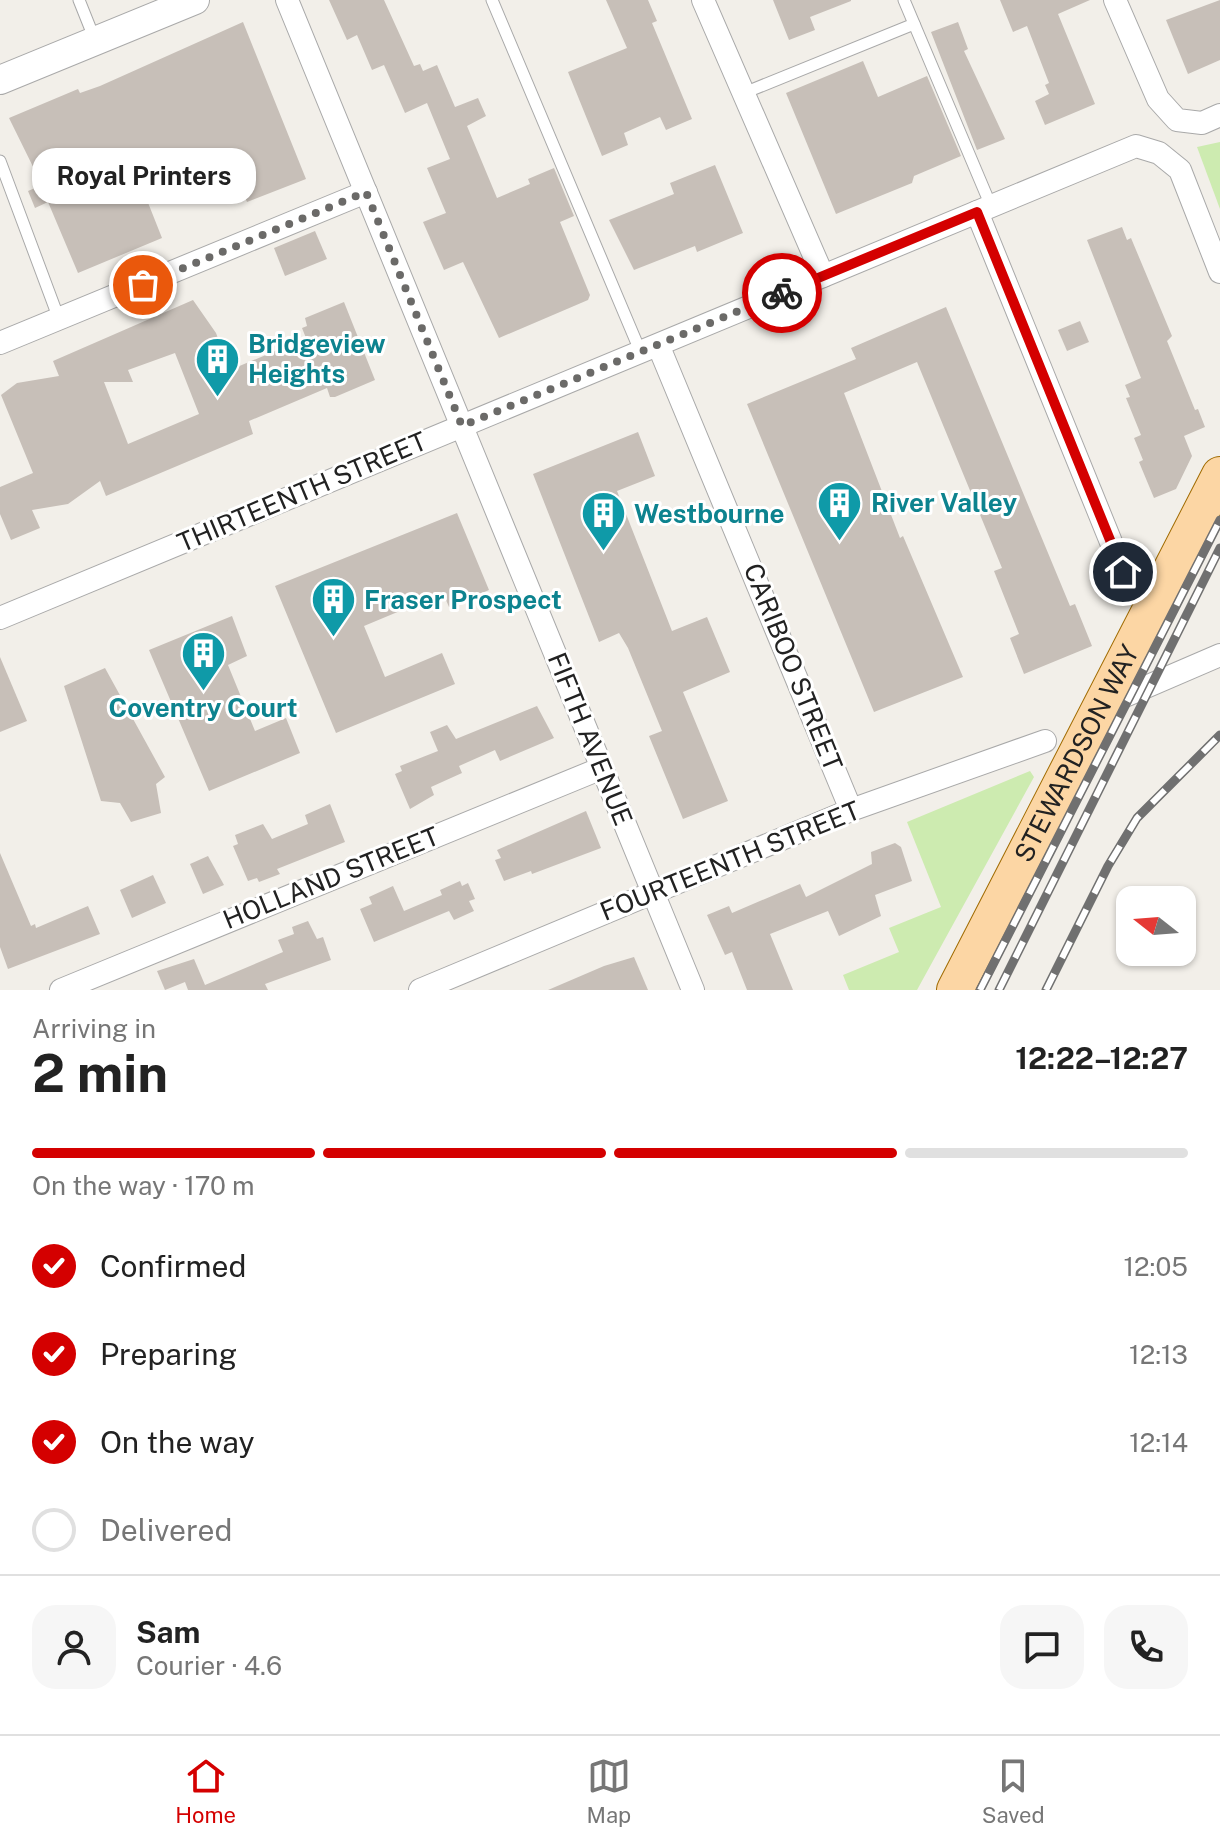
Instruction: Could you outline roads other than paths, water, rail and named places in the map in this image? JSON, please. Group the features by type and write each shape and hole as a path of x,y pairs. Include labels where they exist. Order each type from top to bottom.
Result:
{"main road":[{"name":"STEWARDSON WAY","path":"955,990 1220,475"}],"street":[{"path":"0,80 195,0"},
{"name":"FIFTH AVENUE","path":"287,0 693,990"},
{"path":"703,0 823,276"},
{"path":"1115,0 1158,99 1177,120 1202,123 1220,115"},
{"name":"THIRTEENTH STREET","path":"0,618 1136,146 1159,153 1180,170 1220,272"},
{"path":"0,343 366,192"},
{"path":"984,209 1126,579"},
{"name":"CARIBOO STREET","path":"650,350 851,810"},
{"path":"1104,705 1220,655"},
{"name":"FOURTEENTH STREET","path":"420,990 851,810 1045,741"},
{"name":"HOLLAND STREET","path":"61,990 602,768"}],"lane":[{"path":"79,0 95,41"},
{"path":"492,0 650,350"},
{"path":"904,0 984,209"},
{"path":"744,93 914,24"},
{"path":"0,161 60,320"}],"railway":[{"path":"980,990 1220,520"},
{"path":"999,990 1220,548"},
{"path":"1046,990 1108,866 1137,818 1220,735"}],"place":[{"name":"Royal Printers","path":"143,285"},
{"name":"Bridgeview Heights","path":"217,398"},
{"name":"River Valley","path":"840,542"},
{"name":"Westbourne","path":"603,553"},
{"name":"Fraser Prospect","path":"333,639"},
{"name":"Coventry Court","path":"203,692"}]}
